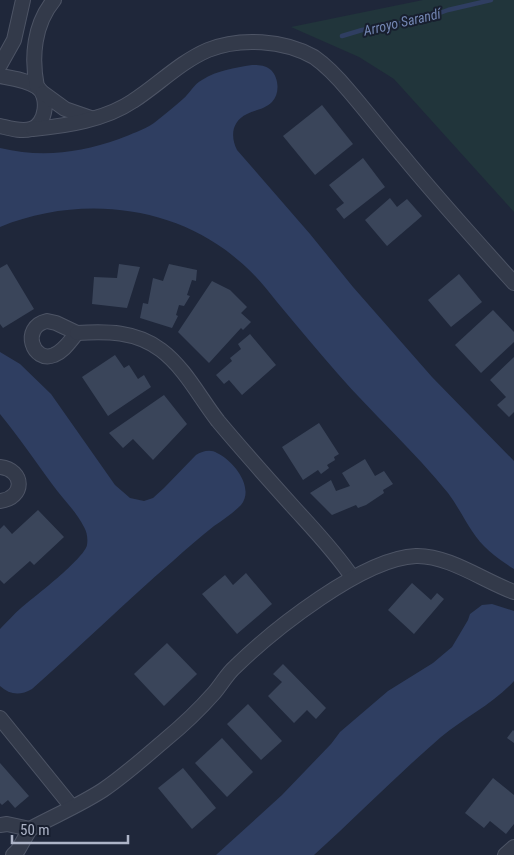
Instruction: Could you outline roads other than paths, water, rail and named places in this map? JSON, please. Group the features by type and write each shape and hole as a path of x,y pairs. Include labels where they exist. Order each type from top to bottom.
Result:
{"street":[{"path":"0,65 14,40 22,0"},
{"path":"32,129 39,123 44,113 45,103 33,64 36,41 44,14 54,0"},
{"path":"0,126 25,130 72,124 107,114 132,102 184,64 207,51 221,46 265,43 281,45 314,58 338,78 445,207 514,283"},
{"path":"0,76 16,79 40,90 65,109 91,118"},
{"path":"77,333 113,332 140,339 161,349 181,370 224,428 337,554 352,577"},
{"path":"0,467 12,471 17,476 18,490 14,497 0,501"},
{"path":"13,855 30,829 72,807 119,778 199,709 233,668 254,649 352,577 385,563 417,556 436,558 514,592"},
{"path":"0,718 72,807"},
{"path":"0,825 7,824 30,829"},
{"path":"505,855 514,847"}],"water":[{"path":"252,65 264,66 274,73 277,90 275,99 272,102 242,117 235,125 233,134 237,150 432,377 514,461 514,569 485,547 435,477 338,374 259,280 238,260 212,241 184,227 155,217 124,210 92,209 61,211 30,217 0,227 0,148 31,153 60,153 104,144 142,130 154,123 183,99 199,82 208,77 226,70"},
{"path":"0,352 20,364 51,394 115,485 130,498 144,501 153,498 196,455 209,451 223,457 236,468 246,491 245,498 238,508 214,526 137,592 32,689 19,694 11,693 0,686 0,629 18,610 58,578 77,559 87,545 87,533 77,516 0,414"},
{"path":"492,604 514,611 514,681 506,689 441,737 314,855 216,855 282,795 331,744 340,732 388,691 433,663 452,647 470,614 482,605"}],"waterway":[{"name":"Arroyo Sarandí","path":"342,36 362,30 423,19 448,10 491,0"}]}
